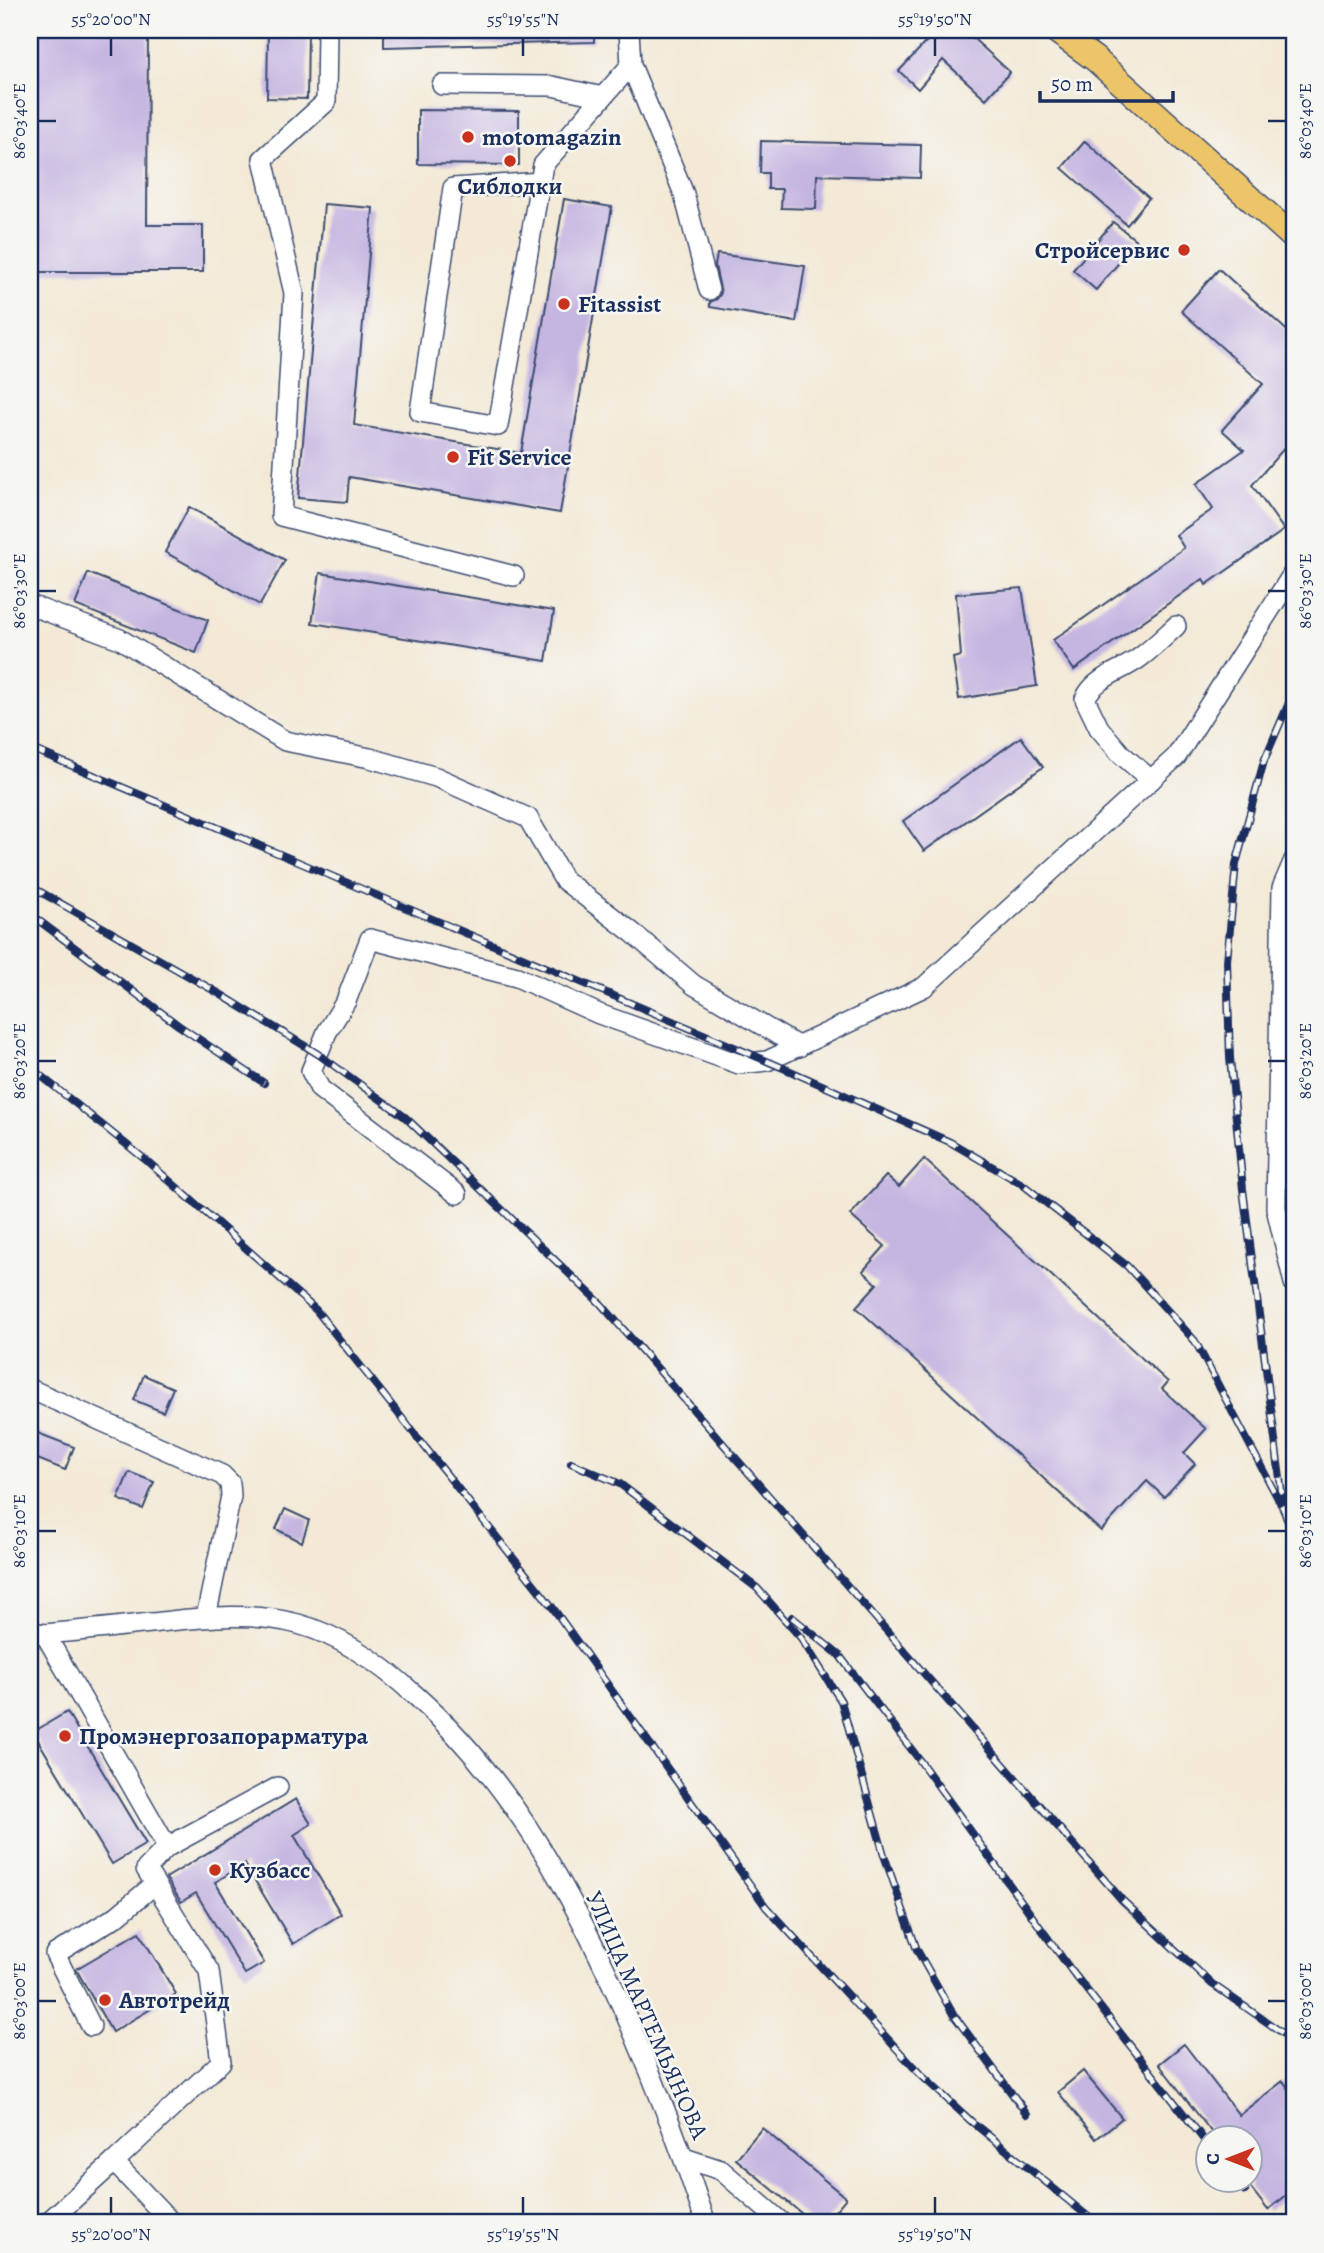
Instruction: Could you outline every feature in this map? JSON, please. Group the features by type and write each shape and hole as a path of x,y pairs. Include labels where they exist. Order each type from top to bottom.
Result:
{"main road":[{"path":"1061,31 1294,238"}],"street":[{"path":"327,30 326,102 263,159 294,293 281,516 514,576"},
{"path":"629,30 631,65 684,194 709,290"},
{"path":"541,182 453,188 420,412 498,426 544,165 631,65"},
{"path":"442,85 552,86 603,97"},
{"path":"457,1194 320,1089 311,1071 327,1032 346,1001 370,939 517,977 599,1014 739,1064 767,1061 924,987 1176,757 1294,572"},
{"path":"30,605 120,639 285,741 370,758 436,777 528,818 564,880 633,933 694,985 799,1047"},
{"path":"1151,780 1122,754 1099,728 1085,699 1088,691 1097,683 1140,658 1176,626"},
{"path":"1294,863 1282,888 1276,1208 1294,1283"},
{"path":"30,1389 222,1475 230,1483 232,1496 206,1617"},
{"name":"УЛИЦА МАРТЕМЬЯНОВА","path":"38,1633 206,1617 284,1621 323,1633 392,1675 464,1743 493,1778 524,1821 556,1874 602,1961 684,2158 706,2223"},
{"path":"38,1633 167,1847"},
{"path":"47,2223 220,2062 209,1971 146,1869 167,1847 278,1787"},
{"path":"91,2026 55,1954 117,1916 155,1884"},
{"path":"684,2158 721,2170 782,2223"},
{"path":"114,2162 172,2223"}],"building":[{"path":"30,30 148,30 147,225 203,225 203,272 30,272"},
{"path":"268,30 308,30 307,99 267,98"},
{"path":"384,30 594,30 594,42 384,47"},
{"path":"937,30 964,30 1010,72 986,99 943,60 918,89 899,71"},
{"name":"motomagazin","path":"418,110 519,111 519,165 418,164"},
{"path":"761,141 921,145 920,178 817,175 816,209 781,208 782,189 768,189 768,173 760,173"},
{"path":"1085,141 1149,198 1127,225 1062,168"},
{"path":"564,199 612,207 560,513 349,477 347,502 298,498 324,204 373,208 354,425 521,453"},
{"path":"1113,222 1137,241 1096,290 1073,270"},
{"path":"717,254 805,266 796,322 710,307 710,302 717,299 721,293 715,266"},
{"path":"1219,269 1294,337 1294,437 1252,485 1284,530 1206,585 1203,579 1074,670 1053,640 1184,548 1176,535 1213,509 1196,484 1244,450 1222,430 1263,384 1181,311"},
{"path":"189,507 285,560 260,605 165,552"},
{"path":"88,573 208,620 196,653 75,605"},
{"path":"320,573 554,611 546,661 312,623"},
{"path":"1022,588 1037,686 959,699 953,658 961,656 956,594"},
{"path":"1021,737 1043,767 924,851 903,821"},
{"path":"924,1159 1168,1382 1162,1389 1206,1429 1184,1453 1195,1464 1164,1497 1147,1481 1101,1531 856,1307 877,1284 863,1271 885,1246 850,1215 886,1176 899,1187"},
{"path":"144,1375 173,1388 163,1412 134,1400"},
{"path":"30,1430 74,1447 65,1470 30,1456"},
{"path":"129,1472 154,1482 143,1509 118,1499"},
{"path":"285,1509 309,1520 302,1542 276,1529"},
{"path":"67,1712 146,1844 112,1864 33,1732"},
{"path":"296,1799 311,1824 294,1835 341,1914 293,1944 245,1864 215,1882 264,1963 245,1974 196,1893 181,1902 166,1878"},
{"path":"139,1932 176,1994 112,2032 76,1969"},
{"path":"1184,2044 1239,2115 1283,2081 1294,2096 1294,2189 1268,2210 1255,2194 1264,2194 1264,2124 1205,2124 1159,2064"},
{"path":"1083,2071 1122,2118 1096,2139 1058,2092"},
{"path":"762,2128 846,2198 825,2223 813,2223 736,2159"}],"railway":[{"path":"1294,691 1264,761 1236,864 1227,961 1230,1058 1243,1189 1284,1510 1294,1539"},
{"path":"30,748 788,1070 950,1142 1022,1184 1127,1266 1195,1341 1284,1510"},
{"path":"30,886 220,994 318,1054 405,1117 601,1304 1122,1900 1212,1984 1284,2034 1294,2044"},
{"path":"30,914 178,1025 264,1083"},
{"path":"30,1067 147,1161 316,1310 553,1608 766,1907 921,2075 972,2122 1096,2223"},
{"path":"571,1463 620,1484 757,1588 801,1638 841,1701 884,1855 917,1950 953,2014 1027,2114"},
{"path":"792,1617 839,1655 915,1754 1071,1970 1194,2127"}],"place":[{"name":"motomagazin","path":"468,137"},
{"name":"Сиблодки","path":"510,161"},
{"name":"Стройсервис","path":"1184,250"},
{"name":"Fitassist","path":"564,304"},
{"name":"Fit Service","path":"453,457"},
{"name":"Промэнергозапорарматура","path":"65,1736"},
{"name":"Кузбасс","path":"215,1870"},
{"name":"Автотрейд","path":"105,2000"}]}
